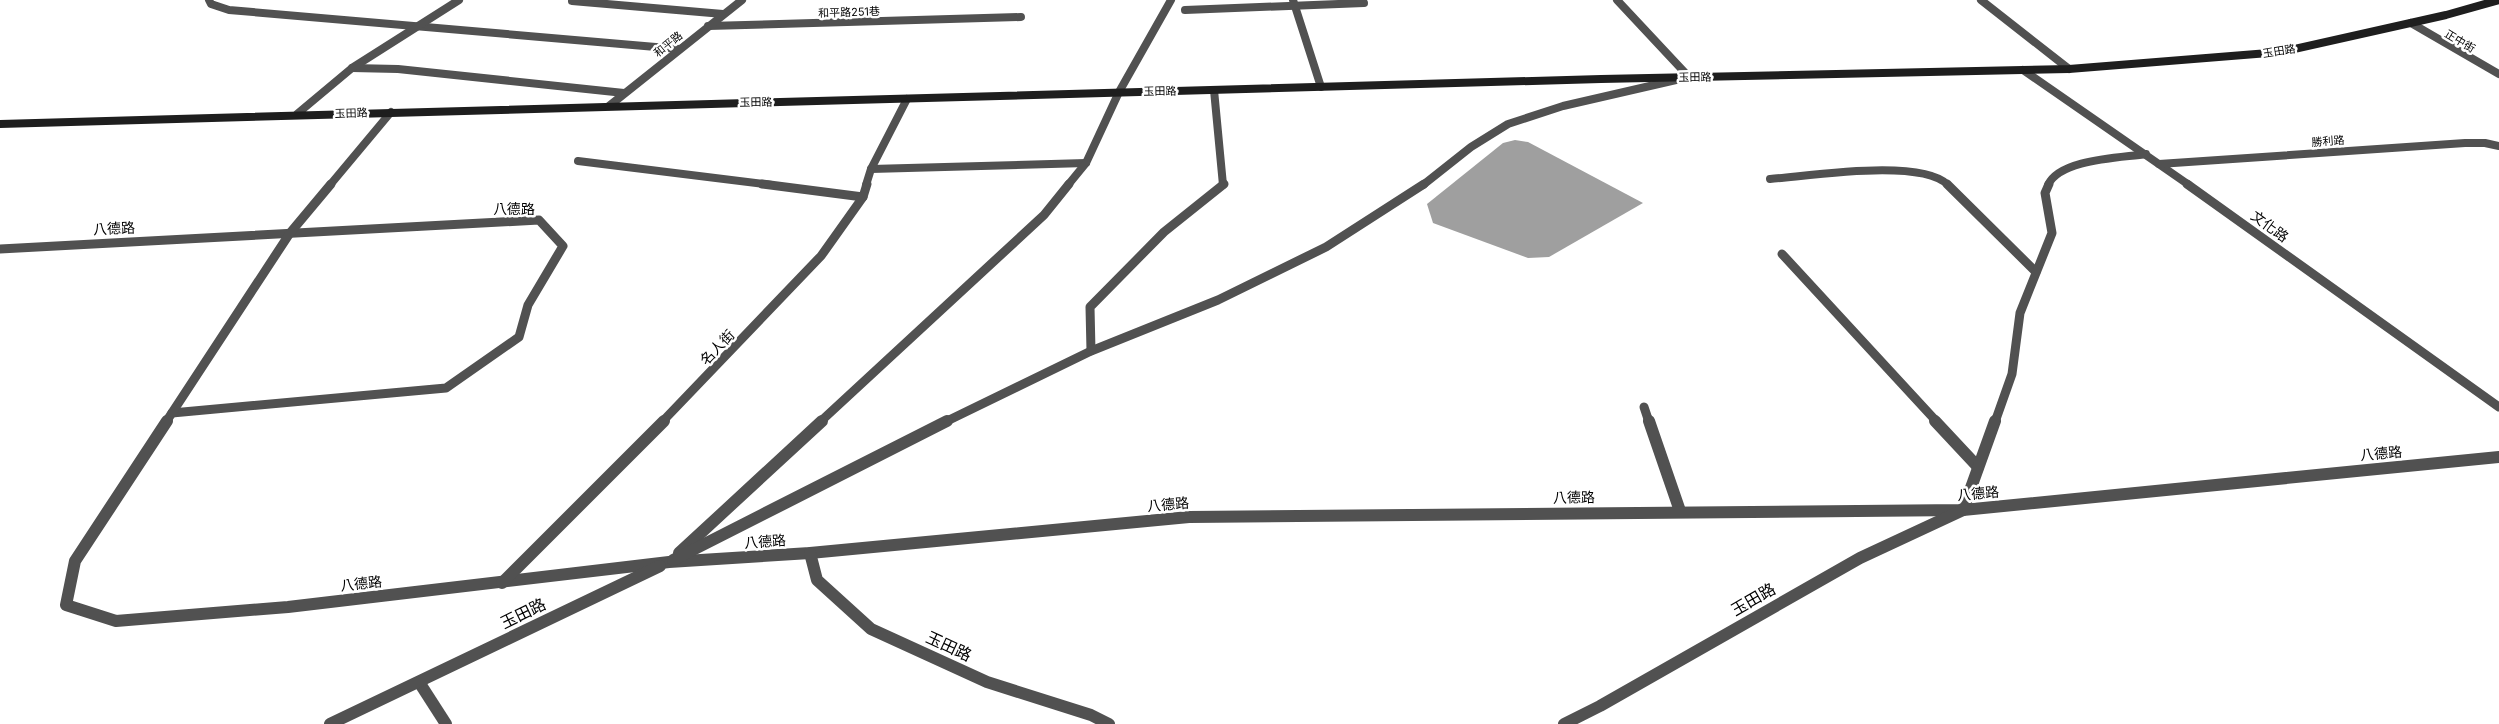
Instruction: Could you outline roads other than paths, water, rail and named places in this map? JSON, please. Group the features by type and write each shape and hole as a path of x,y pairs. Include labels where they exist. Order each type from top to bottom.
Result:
{"street":[{"path":"209,0 211,4 229,10 421,24 679,50"},
{"name":"玉田路","path":"297,114 352,68 459,0"},
{"name":"和平路","path":"609,106 742,0"},
{"path":"669,562 1044,215 1086,162 1119,92 1171,0"},
{"path":"1618,0 1689,77"},
{"path":"1981,0 2068,69"},
{"name":"玉田路","path":"0,124 297,114 1119,92 2068,69 2281,52 2411,23 2482,2 2499,0"},
{"path":"572,1 723,14"},
{"path":"1293,3 1321,87"},
{"path":"1185,10 1293,3 1364,3"},
{"name":"和平路251巷","path":"708,26 1021,17"},
{"name":"正中街","path":"2411,23 2499,74"},
{"path":"352,68 398,69 624,93"},
{"name":"文化路","path":"2023,70 2146,154 2499,407"},
{"name":"玉田路","path":"330,724 669,562 986,401 1091,351 1218,300 1326,248 1412,194 1471,147 1508,124 1563,106 1689,77"},
{"path":"1091,351 1090,307 1164,232 1224,185 1214,90"},
{"name":"名人街","path":"502,583 717,367 821,256 863,197 871,169 907,99"},
{"name":"八德路","path":"391,112 290,233 75,561 66,605 116,621 288,607 669,562 810,553 1189,517 1680,511 1963,510 2499,458"},
{"name":"勝利路","path":"2159,164 2466,143 2485,143 2499,146"},
{"path":"1963,510 2012,374 2020,313 2052,233 2045,194 2051,179 2072,165 2146,154"},
{"path":"578,161 863,197"},
{"path":"871,169 1086,162"},
{"path":"1770,179 1894,170 1931,174 1945,182 2036,272"},
{"name":"八德路","path":"0,249 539,220 563,246 528,305 519,337 446,388 172,413"},
{"name":"八德路","path":"1782,254 1978,467"},
{"path":"1644,407 1680,511"},
{"name":"玉田路","path":"1564,724 1600,706 1860,558 1963,510"},
{"name":"玉田路","path":"810,553 817,580 870,629 987,682 1091,715 1109,724"},
{"path":"419,682 446,724"}]}
